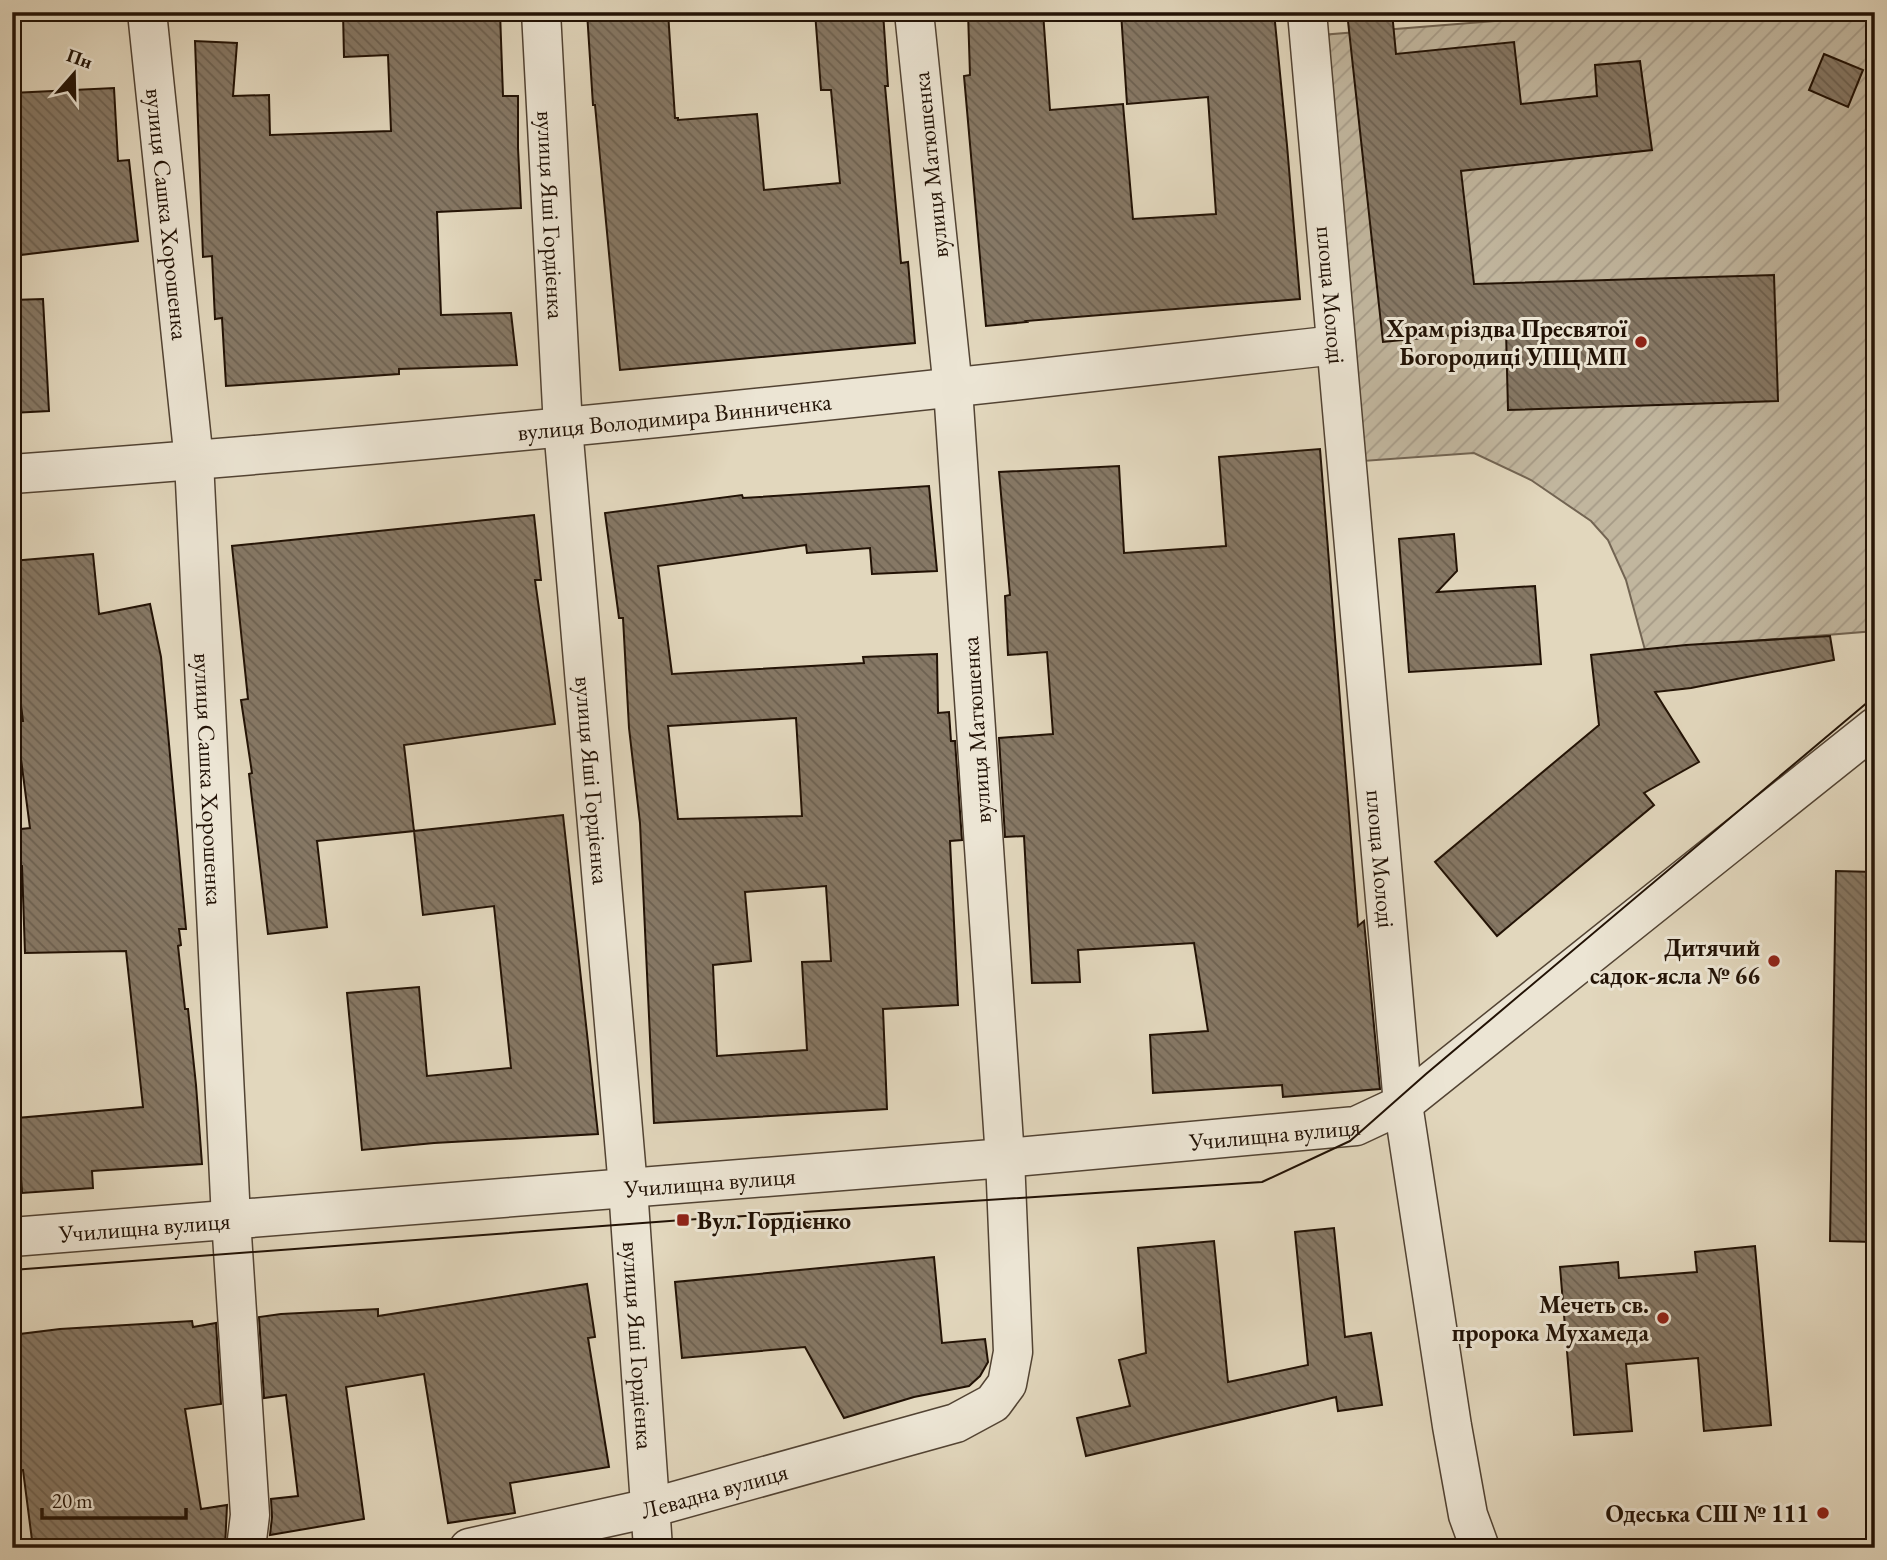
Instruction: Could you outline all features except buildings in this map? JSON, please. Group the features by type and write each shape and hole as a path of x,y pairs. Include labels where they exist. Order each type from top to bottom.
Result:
{"street":[{"name":"вулиця Сашка Хорошенка","path":"147,12 194,461 231,1219 250,1515 246,1548"},
{"name":"вулиця Яші Гордієнка","path":"541,12 563,427 628,1188 653,1548"},
{"name":"вулиця Матюшенка","path":"914,12 953,388 1005,1158 1013,1352 1007,1384 993,1403 956,1423"},
{"name":"площа Молоді","path":"1307,12 1403,1104 1452,1426 1468,1515 1480,1548"},
{"name":"вулиця Володимира Винниченка","path":"12,474 194,461 563,427 953,388 1336,345"},
{"path":"1403,1104 1875,727"},
{"name":"Училищна вулиця","path":"12,1237 1005,1158 1356,1126 1403,1104"},
{"name":"Левадна вулиця","path":"469,1548 650,1508 956,1423"}],"shaded area":[{"path":"1606,12 1875,12 1875,631 1645,650 1626,580 1608,540 1591,521 1531,480 1474,453 1349,462 1321,35"}],"tram line":[{"path":"12,1270 683,1220 1262,1182 1350,1141 1875,696"}],"place":[{"name":"Храм різдва Пресвятої Богородиці УПЦ МП","path":"1641,342"},
{"name":"Дитячий садок-ясла № 66","path":"1774,961"},
{"name":"Вул. Гордієнко","path":"683,1220"},
{"name":"Мечеть св. пророка Мухамеда","path":"1663,1318"},
{"name":"Одеська СШ № 111","path":"1823,1513"}]}
